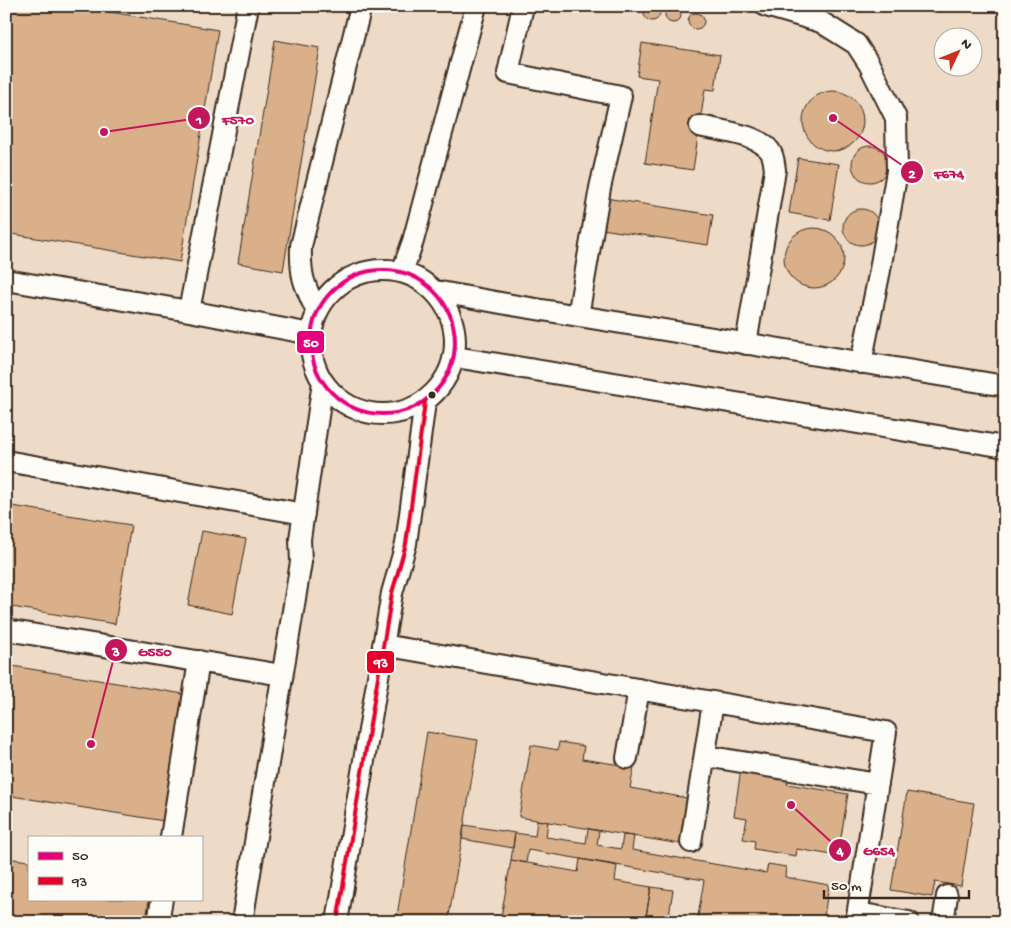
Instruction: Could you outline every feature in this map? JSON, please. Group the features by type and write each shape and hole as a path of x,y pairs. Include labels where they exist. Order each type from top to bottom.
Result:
{"street":[{"path":"189,311 248,6"},
{"path":"317,312 302,281 300,268 301,246 361,6"},
{"path":"402,272 413,241 476,6"},
{"path":"523,6 508,73 621,96 600,188 578,316"},
{"path":"766,6 821,22 856,44 869,64 896,118 897,171 880,270 861,363"},
{"path":"700,126 748,137 762,143 772,152 775,170 746,344"},
{"path":"378,270 402,272 422,281 435,291 444,302 452,317 456,338 455,357 447,377 425,402 412,409 395,414 376,415 360,411 334,396 323,382 315,366 311,350 311,334 317,312 327,296 342,282 362,272 378,270"},
{"path":"6,280 311,334"},
{"path":"435,291 1005,386"},
{"path":"455,357 1005,447"},
{"path":"242,922 301,562 300,539 323,382"},
{"path":"337,922 392,593 406,544 425,402"},
{"path":"6,461 304,514"},
{"path":"6,630 282,675"},
{"path":"383,645 886,732 857,917 909,922"},
{"path":"171,836 199,661"},
{"path":"627,758 639,689"},
{"path":"691,842 713,702"},
{"path":"704,756 878,784"},
{"path":"943,922 947,896"},
{"path":"158,922 162,900"}],"shaded area":[{"path":"6,6 1005,6 1005,922 6,922"}],"building":[{"path":"652,5 660,13 652,21 644,13"},
{"path":"6,6 74,6 218,30 180,262 6,233"},
{"path":"563,6 588,6 579,11 572,11"},
{"path":"673,7 679,9 681,15 679,21 673,23 667,21 665,15 667,9"},
{"path":"696,13 702,15 704,21 702,27 696,29 690,27 688,21 690,15"},
{"path":"275,40 320,48 283,271 238,263"},
{"path":"642,43 720,55 715,90 705,89 693,170 645,163 658,79 637,76"},
{"path":"833,91 849,96 854,100 858,105 863,121 858,137 854,142 849,146 833,151 817,146 812,142 808,137 803,121 808,105 812,100 817,96"},
{"path":"870,146 877,147 883,151 887,157 887,171 883,177 877,181 870,182 863,181 857,177 853,171 852,164 853,157 857,151 863,147"},
{"path":"798,158 839,164 830,220 789,213"},
{"path":"599,197 713,215 708,245 595,228"},
{"path":"861,209 874,214 879,227 874,240 861,245 848,240 843,227 848,214"},
{"path":"814,228 830,233 835,237 839,242 844,258 839,274 835,279 830,283 814,288 798,283 793,279 789,274 784,258 789,242 793,237 798,233"},
{"path":"6,477 11,478 6,505"},
{"path":"6,505 131,525 115,624 6,606"},
{"path":"202,531 246,539 232,614 188,605"},
{"path":"6,665 184,694 164,821 6,795"},
{"path":"427,732 478,740 462,839 448,922 396,922"},
{"path":"559,742 584,746 582,759 634,767 630,788 687,798 680,844 519,817 531,745 558,750"},
{"path":"741,769 788,777 787,784 848,794 838,856 797,849 796,856 754,849 755,841 743,839 747,818 734,816"},
{"path":"907,792 974,803 961,886 935,882 932,897 891,890"},
{"path":"537,820 548,822 546,837 586,843 588,829 599,831 597,845 621,849 623,835 634,836 632,850 766,873 768,864 786,867 785,877 829,885 823,922 697,922 704,880 528,850 526,863 511,860 515,833 535,836"},
{"path":"464,825 515,833 513,848 462,839"},
{"path":"6,858 28,861 28,900 149,900 146,922 6,922"},
{"path":"580,859 617,866 615,881 651,887 645,922 494,922 495,916 501,917 511,860 578,872"},
{"path":"651,887 673,890 668,922 645,922"}],"transit line":[{"name":"50","path":"383,270 411,275 434,291 450,314 455,342 450,370 434,393 411,409 383,414 355,409 332,393 316,370 311,342 316,314 332,291 355,275 383,270"},
{"name":"93","path":"337,922 392,593 406,544 425,402"}],"place":[{"name":"F674","path":"833,118"},
{"name":"F570","path":"104,132"},
{"name":"G550","path":"91,744"},
{"name":"G654","path":"791,805"}]}
